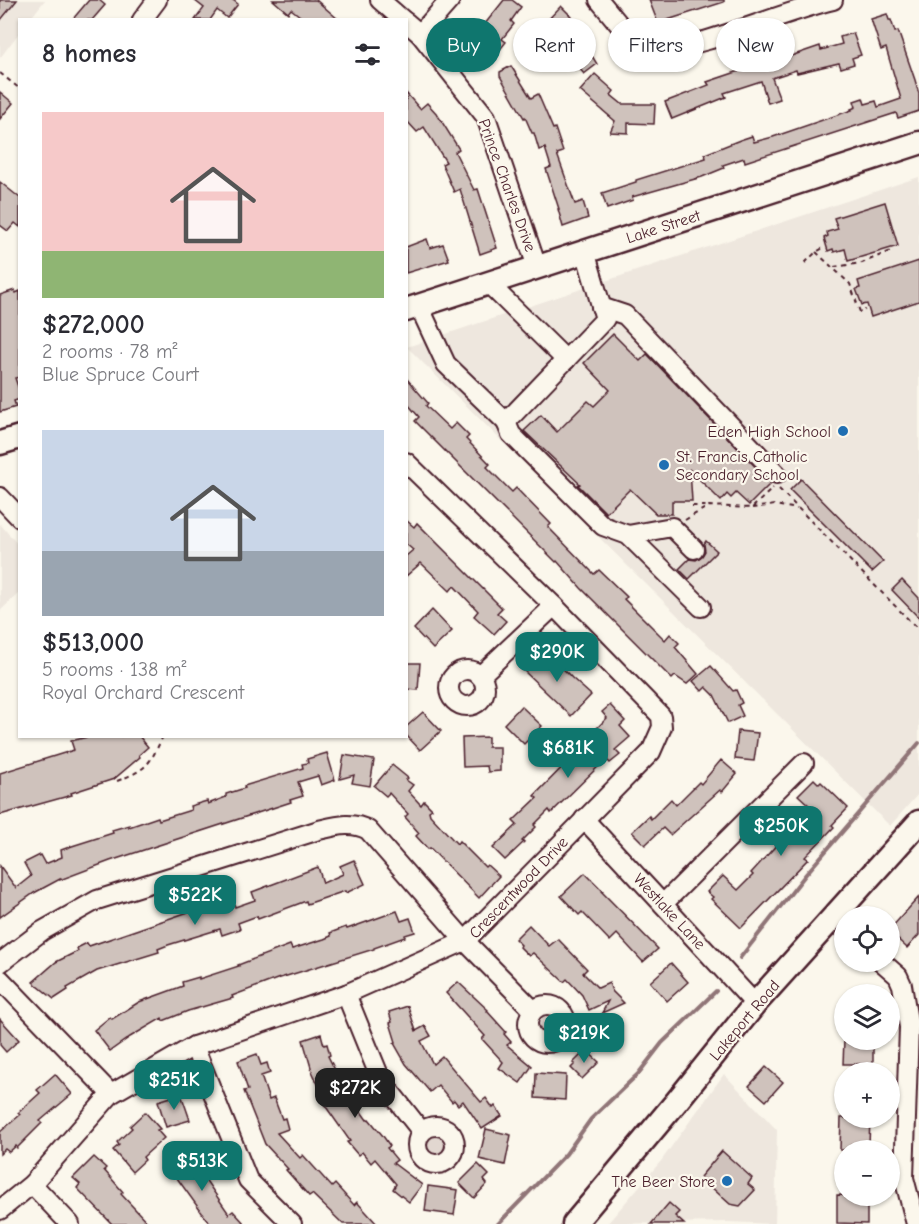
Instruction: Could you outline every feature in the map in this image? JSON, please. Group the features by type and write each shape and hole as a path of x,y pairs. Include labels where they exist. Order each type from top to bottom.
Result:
{"main road":[{"name":"Lake Street","path":"413,308 919,143"},
{"path":"0,443 18,438"},
{"name":"Lakeport Road","path":"852,906 919,822"},
{"name":"Lakeport Road","path":"574,1224 755,1004 834,927"}],"street":[{"path":"144,18 157,0"},
{"name":"Prince Charles Drive","path":"380,0 402,18"},
{"path":"410,25 450,0"},
{"path":"600,0 627,34 650,52 675,49 808,3 834,0"},
{"name":"Prince Charles Drive","path":"410,25 486,117 537,267"},
{"path":"506,423 605,319 585,251"},
{"path":"488,283 566,360"},
{"path":"601,307 625,315 777,474"},
{"path":"413,308 446,364 506,423 511,434 603,526 628,535 701,607"},
{"name":"Crescentwood Drive","path":"0,1210 32,1184 111,1094 194,1046 346,994 465,941 651,752 662,727 661,716 554,606 408,464"},
{"path":"0,497 18,516"},
{"path":"628,535 672,527 694,549"},
{"path":"480,676 554,606"},
{"path":"663,904 804,763"},
{"name":"Westlake Lane","path":"584,819 755,1004"},
{"path":"0,963 42,931 97,900 319,830 359,825 368,830 465,941 533,1010"},
{"path":"893,972 902,985 909,1027 904,1178 916,1224"},
{"path":"0,979 111,1094"},
{"path":"346,994 381,1080 422,1132"},
{"path":"194,1046 248,1180 292,1224"},
{"path":"32,1184 70,1224"}],"path":[{"path":"0,73 18,87"},
{"path":"805,263 825,247"},
{"path":"834,267 862,262 893,250"},
{"path":"816,252 850,284 860,312 865,310"},
{"path":"752,508 775,485 919,630"},
{"path":"692,506 752,508 775,505 799,509"},
{"path":"672,527 709,506"},
{"path":"117,782 139,772 146,766 162,738"}],"shaded area":[{"path":"0,0 45,0 31,18 18,18 18,34 0,58"},
{"name":"St. Francis Catholic Secondary School","path":"919,177 919,793 890,826 408,348"},
{"path":"0,524 18,545 18,594 0,611"},
{"path":"547,1013 552,1014 558,1020 558,1030 552,1036 547,1037 542,1036 536,1030 535,1025 536,1020 542,1014"},
{"path":"724,1074 777,1130 775,1224 728,1222 607,1224 661,1161"},
{"path":"436,1134 444,1137 447,1145 444,1153 436,1156 428,1153 425,1145 428,1137"}],"building":[{"path":"0,0 17,0 0,21"},
{"path":"89,0 99,0 105,5 94,18 74,18"},
{"path":"194,0 233,0 238,4 227,18 217,10 211,18 196,18 204,8"},
{"path":"273,0 316,0 337,18 302,18 291,9 288,13"},
{"path":"504,0 512,0 521,7 511,21 513,25 502,39 506,42 501,48 501,18 490,18"},
{"path":"649,0 724,0 724,2 674,18 656,18"},
{"path":"561,6 571,16 569,18 550,18"},
{"path":"887,14 895,32 898,31 915,80 919,94 919,111 898,118 896,113 745,162 744,158 723,165 724,168 702,177 632,197 633,200 607,209 602,193 706,158 705,154 740,140 752,136 754,142 773,137 852,110 856,107 854,101 863,98 865,104 876,101 878,107 901,99 886,48 881,50 871,19"},
{"path":"853,33 861,55 852,58 854,64 841,68 839,63 797,73 795,55 820,46 821,50 842,44 840,37"},
{"path":"511,66 531,98 538,94 553,129 555,128 563,152 557,154 575,204 583,201 588,218 563,227 546,169 551,167 545,148 539,150 534,133 500,76 501,71"},
{"path":"737,72 790,72 772,78 780,99 768,103 761,81 724,93 726,97 672,119 665,102 709,85 707,82"},
{"path":"595,74 614,91 611,95 622,104 655,104 654,124 628,123 628,133 610,132 615,121 580,91"},
{"path":"0,92 13,103 0,119"},
{"path":"408,95 420,109 427,103 437,114 459,149 455,152 474,190 478,189 497,248 480,254 460,189 454,192 442,164 446,162 424,127 417,132 408,122"},
{"path":"0,182 18,196 18,225 15,223 8,231 0,225"},
{"path":"885,202 898,246 848,261 845,249 828,251 824,238 828,236 827,232 838,229 834,218"},
{"path":"427,239 430,248 443,244 449,260 408,272 408,246"},
{"path":"919,261 919,301 871,317 867,304 862,305 856,289 860,288 858,281"},
{"path":"15,290 16,293 18,292 18,377 15,378 18,386 18,400 14,401 16,407 0,412 0,295"},
{"path":"613,334 640,361 647,354 771,483 749,505 736,493 731,498 727,494 721,501 690,470 692,501 672,501 672,514 656,514 630,489 606,513 578,485 580,484 524,431 541,415 557,432 588,401 594,406 610,390 584,363"},
{"path":"408,380 428,403 426,406 450,429 456,423 469,436 466,439 490,464 487,467 512,492 516,488 551,524 548,527 594,574 599,570 627,597 624,599 665,640 670,634 679,643 675,647 698,674 687,684 675,676 672,679 557,561 415,421 419,417 408,404"},
{"path":"801,479 883,562 872,572 790,490"},
{"path":"408,522 414,527 417,523 502,608 497,613 506,621 494,634 474,616 478,611 454,586 450,591 421,563 408,574 408,554 413,550 408,546"},
{"path":"706,541 717,551 689,579 679,569 689,559 696,560 702,556"},
{"path":"902,580 919,598 919,618 892,590"},
{"path":"432,610 452,631 433,649 414,629"},
{"path":"544,649 591,695 571,716 523,670"},
{"path":"408,663 420,663 418,690 408,689"},
{"path":"711,666 733,691 736,690 742,703 738,705 743,716 728,723 714,695 706,687 702,691 693,681"},
{"path":"610,705 625,721 620,726 630,737 615,750 620,755 610,763 606,759 551,813 549,810 534,825 536,827 522,841 524,842 505,860 493,848 517,825 513,821 537,798 534,796 607,718 602,712"},
{"path":"521,706 542,726 524,744 504,724"},
{"path":"423,712 441,731 420,750 408,737 408,725"},
{"path":"738,731 758,733 754,761 735,759"},
{"path":"488,737 488,747 500,747 500,771 488,772 487,766 463,767 462,738"},
{"path":"83,738 141,738 148,747 114,779 71,793 72,795 0,815 0,773 74,750 71,741"},
{"path":"327,753 335,780 321,785 318,776 298,782 303,796 290,800 291,802 60,879 34,893 0,917 0,866 16,888 31,876 24,863 40,855 45,864 62,857 61,850 113,833 112,830 158,817 159,820 191,810 190,806 207,801 208,804 226,797 226,794 245,788 244,786 303,768 302,764 308,763 307,759"},
{"path":"344,755 374,760 370,786 352,783 354,775 340,779"},
{"path":"721,760 737,774 722,792 720,790 670,835 663,828 645,845 632,832 649,816 651,819 671,799 676,805 699,782 701,784"},
{"path":"392,765 413,785 408,791 421,805 424,801 432,809 429,811 430,815 457,844 459,841 485,867 487,865 499,876 479,898 416,836 419,833 405,817 408,814 389,793 386,796 374,786"},
{"path":"814,779 819,784 821,782 848,808 832,825 834,827 805,857 808,859 741,928 711,899 713,897 707,892 723,876 738,890 753,875 751,873 811,807 798,795"},
{"path":"354,860 365,884 346,893 345,891 307,904 306,901 258,919 257,916 238,923 240,929 222,935 220,929 168,945 158,949 159,952 97,971 67,988 68,990 54,999 33,982 56,962 78,951 77,948 87,943 89,946 232,897 235,907 255,900 252,892 318,867 323,883 343,874 340,866"},
{"path":"585,873 658,949 643,962 617,934 610,941 582,912 579,915 561,896"},
{"path":"919,897 919,935 907,948 900,941 900,918"},
{"path":"397,911 401,921 410,918 415,932 374,949 277,979 232,996 233,998 163,1021 162,1018 110,1051 94,1030 110,1017 112,1019 139,1002 183,986 182,982 239,966 290,945 292,949 324,939 331,936 330,933"},
{"path":"529,925 549,946 558,939 587,969 583,973 598,988 609,983 612,991 624,1003 602,1013 608,1001 589,1010 582,995 567,979 564,982 533,953 529,956 520,947 521,945 515,939"},
{"path":"671,963 688,982 667,1001 650,982"},
{"path":"458,982 488,1010 506,1032 504,1034 511,1042 507,1045 532,1066 520,1083 499,1068 503,1062 482,1039 485,1036 446,993"},
{"path":"408,1006 416,1031 425,1026 431,1036 421,1041 433,1064 442,1056 481,1102 486,1098 502,1116 482,1129 463,1101 458,1105 454,1100 452,1102 438,1085 430,1092 406,1064 394,1043 396,1042 389,1012"},
{"path":"0,1019 19,1040 6,1052 0,1045"},
{"path":"598,1022 616,1030 608,1048 590,1039"},
{"path":"321,1034 324,1045 327,1044 330,1055 328,1056 347,1102 352,1099 367,1120 369,1119 383,1136 390,1146 387,1148 397,1160 393,1163 422,1185 409,1202 393,1189 396,1184 375,1159 371,1163 362,1152 358,1155 347,1142 350,1141 324,1104 326,1102 312,1071 303,1040"},
{"path":"586,1050 599,1062 582,1079 571,1068"},
{"path":"844,1050 873,1050 873,1062 843,1062"},
{"path":"257,1054 261,1065 267,1063 270,1073 261,1076 269,1100 274,1098 288,1129 277,1133 300,1158 303,1155 332,1187 335,1184 354,1205 357,1202 377,1224 343,1224 312,1194 309,1196 265,1144 244,1091 248,1090 238,1061"},
{"path":"766,1067 783,1082 766,1101 749,1086"},
{"path":"536,1073 566,1075 565,1100 535,1098"},
{"path":"55,1074 72,1094 40,1121 42,1123 17,1148 16,1146 9,1152 5,1149 0,1154 0,1132 20,1115 18,1113 40,1093 37,1090"},
{"path":"181,1094 190,1120 166,1127 158,1101"},
{"path":"145,1112 160,1129 157,1130 164,1138 143,1157 145,1160 132,1172 113,1150 119,1145 117,1142 132,1128 130,1126"},
{"path":"841,1128 870,1128 869,1140 840,1140"},
{"path":"486,1129 511,1135 505,1165 479,1159"},
{"name":"The Beer Store","path":"722,1151 752,1178 748,1184 755,1190 740,1206 730,1204 700,1177"},
{"path":"190,1153 200,1168 198,1169 229,1214 233,1211 245,1224 210,1224 169,1167"},
{"path":"94,1157 106,1168 104,1170 123,1192 121,1194 149,1224 112,1224 77,1188 80,1184 73,1178"},
{"path":"478,1164 489,1175 484,1180 487,1184 474,1198 459,1183"},
{"path":"428,1186 458,1190 454,1215 425,1211"},
{"path":"669,1203 679,1212 675,1216 684,1224 651,1224"},
{"path":"837,1206 867,1206 867,1224 837,1223"}],"waterway":[{"path":"740,958 806,874 919,743"},
{"path":"498,1224 566,1154 591,1119 638,1074 662,1043 716,991"}],"place":[{"name":"Eden High School","path":"843,431"},
{"name":"St. Francis Catholic Secondary School","path":"664,465"},
{"name":"The Beer Store","path":"727,1181"}]}
